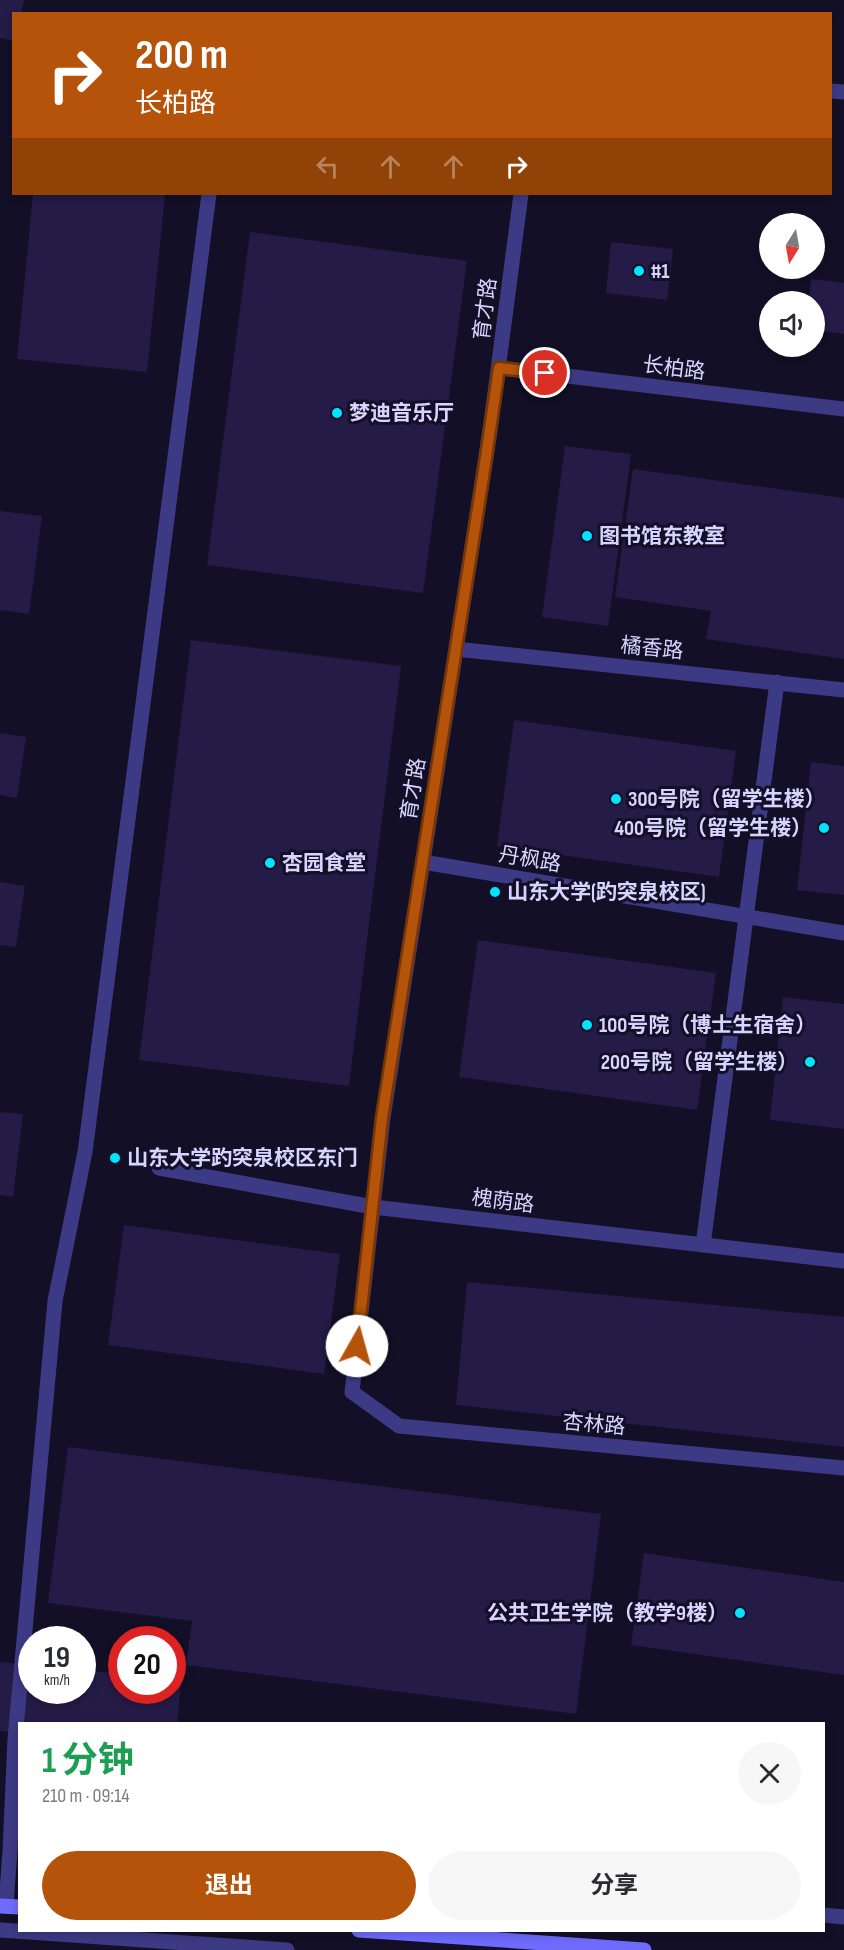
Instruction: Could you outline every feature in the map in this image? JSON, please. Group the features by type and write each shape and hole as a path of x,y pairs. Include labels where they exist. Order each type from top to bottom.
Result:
{"main road":[{"path":"388,1932 644,1950"}],"lane":[{"path":"8,1907 15,1739 55,1301 87,1140 209,195"},
{"name":"育才路","path":"352,1392 382,1118 499,368 521,195"},
{"name":"长柏路","path":"499,368 844,409"},
{"name":"橘香路","path":"456,649 844,690"},
{"path":"703,1245 777,682"},
{"name":"丹枫路","path":"423,862 844,933"},
{"name":"槐荫路","path":"159,1168 373,1207 844,1262"},
{"name":"杏林路","path":"352,1392 399,1426 844,1468"},
{"path":"825,1915 844,1917"},
{"path":"0,1930 18,1931"},
{"path":"29,1932 286,1950"}],"building":[{"path":"0,0 24,0 21,12 12,12 12,41 0,38"},
{"path":"33,195 165,195 147,372 17,359"},
{"name":"梦迪音乐厅","path":"250,232 467,261 423,593 207,565"},
{"name":"#1","path":"611,242 673,249 667,300 606,293"},
{"path":"811,279 844,283 844,334 825,331 825,291 810,291"},
{"name":"图书馆东教室","path":"565,446 631,454 608,626 542,617"},
{"path":"633,469 844,498 844,659 706,639 711,611 615,597"},
{"path":"0,511 42,516 29,614 0,610"},
{"name":"杏园食堂","path":"191,640 401,666 349,1086 139,1060"},
{"name":"300号院（留学生楼）","path":"514,720 736,751 719,877 497,846"},
{"path":"0,733 26,737 17,798 0,795"},
{"name":"400号院（留学生楼）","path":"811,762 844,766 844,895 797,890"},
{"path":"0,882 25,886 16,947 0,945"},
{"name":"100号院（博士生宿舍）","path":"478,940 716,973 697,1110 459,1077"},
{"name":"200号院（留学生楼）","path":"783,997 844,1004 844,1129 770,1120"},
{"path":"0,1112 23,1114 13,1197 0,1195"},
{"path":"124,1225 340,1254 324,1374 108,1345"},
{"path":"467,1282 844,1317 844,1447 456,1405"},
{"path":"68,1447 601,1514 576,1714 186,1665 192,1621 48,1603"},
{"name":"公共卫生学院（教学9楼）","path":"644,1553 844,1582 844,1675 631,1645"},
{"path":"0,1662 18,1664 18,1704 96,1704 96,1671 108,1673 108,1704 179,1704 177,1722 18,1722 18,1733 0,1731"}],"place":[{"name":"#1","path":"639,271"},
{"name":"梦迪音乐厅","path":"337,413"},
{"name":"图书馆东教室","path":"587,536"},
{"name":"300号院（留学生楼）","path":"616,799"},
{"name":"400号院（留学生楼）","path":"824,828"},
{"name":"杏园食堂","path":"270,863"},
{"name":"山东大学(趵突泉校区)","path":"495,892"},
{"name":"100号院（博士生宿舍）","path":"587,1025"},
{"name":"200号院（留学生楼）","path":"810,1062"},
{"name":"山东大学趵突泉校区东门","path":"115,1158"},
{"name":"公共卫生学院（教学9楼）","path":"740,1613"}],"route":[{"path":"357,1346 382,1118 499,368 545,373"}]}
